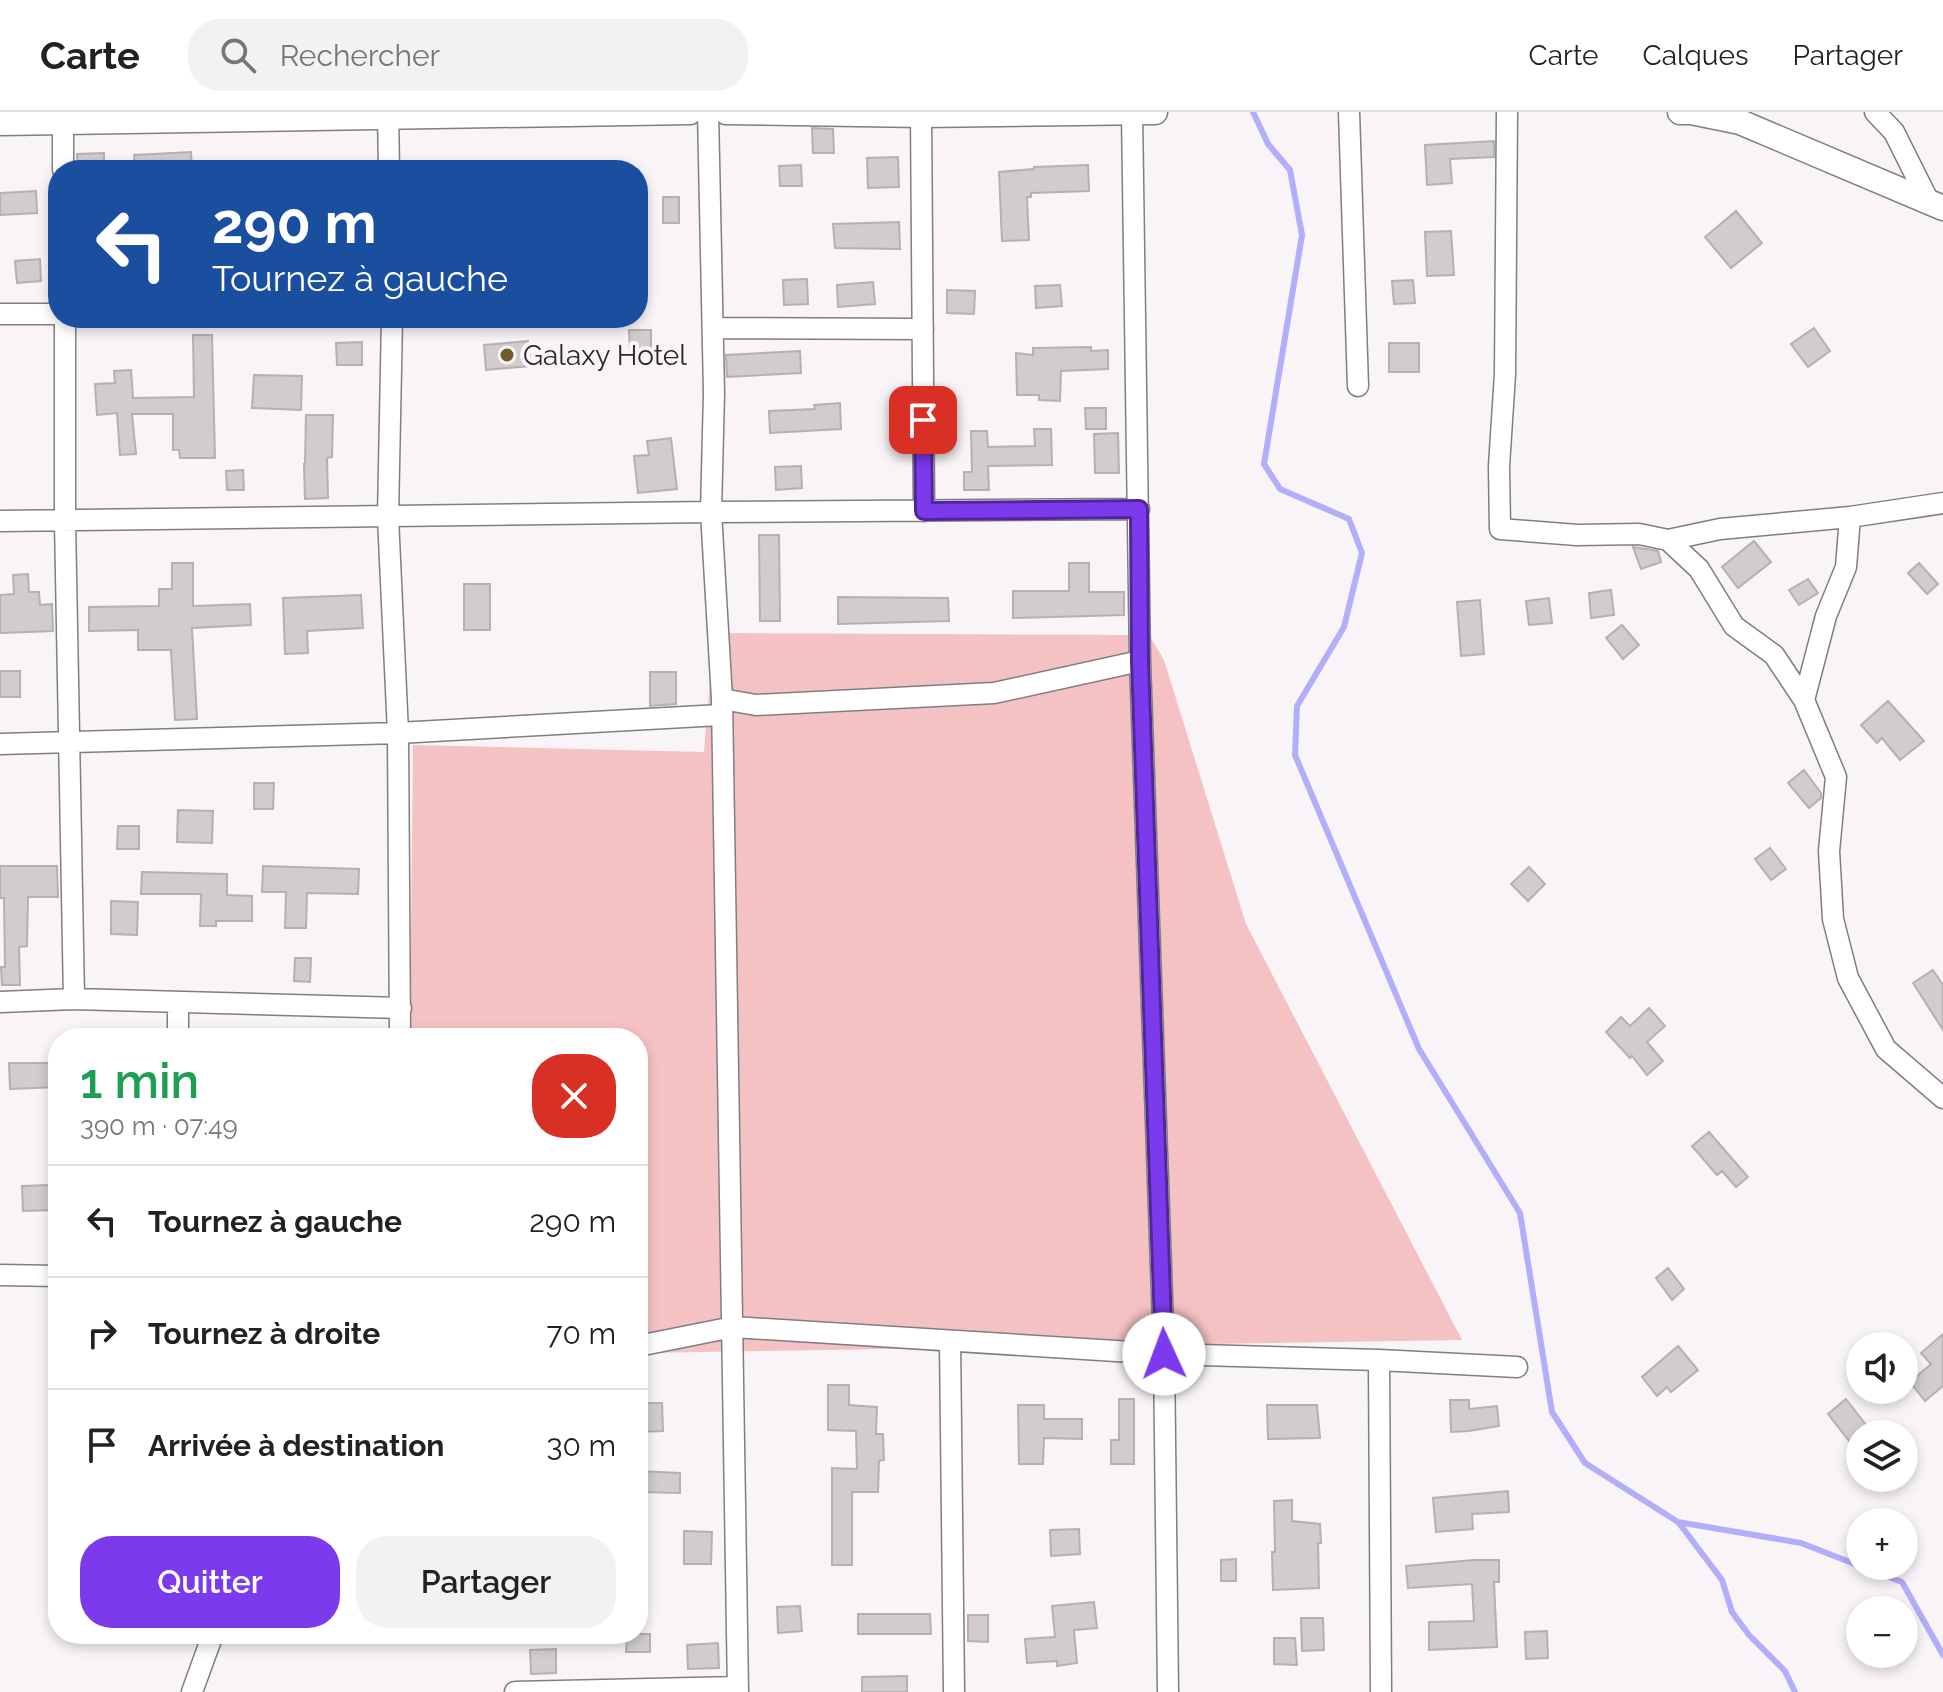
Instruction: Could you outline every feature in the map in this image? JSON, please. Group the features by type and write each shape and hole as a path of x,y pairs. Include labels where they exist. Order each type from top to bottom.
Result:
{"main road":[{"path":"0,123 63,117 690,112"},
{"path":"726,112 1140,112"},
{"path":"1680,112 1742,117 1935,204"}],"street":[{"path":"515,1692 738,1689 721,707 711,512 714,393 708,112"},
{"path":"1140,112 1140,661 1164,1354 1168,1692"},
{"path":"1349,112 1358,386"},
{"path":"1507,112 1500,529 1577,535 1639,534 1668,540 1720,529 1850,517 1943,503"},
{"path":"1875,112 1894,132 1935,204"},
{"path":"388,114 389,160"},
{"path":"922,114 924,511"},
{"path":"63,117 63,160"},
{"path":"0,314 48,314"},
{"path":"65,328 65,521 74,999"},
{"path":"392,328 388,517 398,733 400,1028"},
{"path":"713,328 923,329"},
{"path":"0,521 1139,509"},
{"path":"1804,700 1826,616 1846,567 1850,517"},
{"path":"1668,540 1699,569 1734,626 1774,655 1804,700 1836,777 1829,851 1833,919 1848,978 1886,1049 1943,1098"},
{"path":"0,744 398,733 721,707 994,693 1140,661"},
{"path":"0,1002 74,999 401,1008"},
{"path":"178,1002 178,1028"},
{"path":"0,1275 48,1276"},
{"path":"648,1344 733,1327 1164,1354 1517,1367"},
{"path":"950,1341 954,1692"},
{"path":"1379,1360 1381,1692"},
{"path":"192,1692 209,1644"}],"shaded area":[{"path":"714,633 1149,635 1164,660 1246,924 1462,1340 648,1353 648,1028 410,1028 413,745 704,752"}],"building":[{"path":"812,128 833,129 834,153 813,153"},
{"path":"1494,141 1494,157 1450,159 1452,183 1427,185 1425,145"},
{"path":"191,152 191,160 134,160 134,155"},
{"path":"104,153 104,160 77,160 77,154"},
{"path":"898,157 899,187 868,188 867,158"},
{"path":"801,165 802,186 780,186 779,166"},
{"path":"1088,165 1089,191 1031,193 1031,197 1027,197 1029,240 1002,241 999,172"},
{"path":"36,191 37,213 0,215 0,193"},
{"path":"663,197 679,197 679,223 663,223"},
{"path":"1736,211 1762,243 1731,268 1705,237"},
{"path":"899,222 900,249 835,248 833,224"},
{"path":"1451,231 1454,275 1427,276 1425,232"},
{"path":"40,259 41,281 17,283 15,261"},
{"path":"807,279 808,304 784,305 783,280"},
{"path":"1413,280 1415,303 1394,304 1392,281"},
{"path":"873,282 875,304 838,307 837,285"},
{"path":"1060,285 1062,306 1036,308 1035,286"},
{"path":"947,290 975,291 974,314 947,313"},
{"path":"1814,328 1830,351 1808,367 1791,344"},
{"path":"629,330 651,330 651,353 630,353"},
{"path":"193,335 212,335 215,458 180,458 179,450 173,450 173,414 132,414 136,454 120,455 117,413 97,415 95,384 115,383 114,371 131,370 133,398 194,397"},
{"name":"Galaxy Hotel","path":"528,341 531,366 486,370 484,345"},
{"path":"362,342 362,365 337,365 336,343"},
{"path":"1389,343 1419,343 1419,372 1389,372"},
{"path":"1091,347 1091,351 1108,350 1108,369 1061,371 1060,401 1039,400 1039,395 1017,395 1016,353 1033,355 1033,348"},
{"path":"800,351 801,373 727,377 726,355"},
{"path":"254,375 302,376 301,410 252,408"},
{"path":"840,403 841,429 770,433 769,411 815,409 814,405"},
{"path":"1085,408 1106,408 1106,429 1086,429"},
{"path":"306,415 333,415 332,457 327,458 328,498 305,499"},
{"path":"1034,429 1051,429 1052,465 988,466 989,490 964,490 964,472 972,472 971,431 987,431 988,447 1035,446"},
{"path":"1118,433 1119,473 1095,473 1094,434"},
{"path":"671,438 677,489 638,493 634,456 649,455 647,441"},
{"path":"801,466 802,488 776,490 775,467"},
{"path":"243,470 244,490 227,490 226,471"},
{"path":"759,535 779,535 780,621 760,621"},
{"path":"1754,541 1771,562 1738,588 1722,567"},
{"path":"1633,547 1658,551 1661,562 1641,569"},
{"path":"172,563 193,563 193,606 250,604 251,625 192,628 197,719 175,720 171,650 138,650 138,630 89,631 89,607 159,606 159,589 172,589"},
{"path":"1069,563 1089,563 1089,592 1124,592 1124,615 1013,618 1013,591 1069,591"},
{"path":"1919,563 1938,584 1927,594 1908,573"},
{"path":"28,574 29,592 39,592 40,605 52,604 53,631 0,633 0,595 14,594 13,575"},
{"path":"1808,579 1818,593 1799,605 1789,590"},
{"path":"464,584 490,584 490,630 464,630"},
{"path":"1611,590 1614,615 1591,618 1589,593"},
{"path":"361,595 363,628 307,631 308,653 285,654 283,598"},
{"path":"838,597 948,598 949,621 838,624"},
{"path":"1549,598 1552,623 1529,625 1526,601"},
{"path":"1480,600 1484,654 1461,656 1457,602"},
{"path":"1622,625 1639,645 1623,659 1606,638"},
{"path":"0,671 20,671 20,697 0,697"},
{"path":"650,672 676,672 676,704 650,706"},
{"path":"1888,701 1924,741 1900,760 1882,738 1877,743 1861,725"},
{"path":"1804,770 1821,793 1821,798 1809,808 1788,783"},
{"path":"254,783 274,783 273,809 254,809"},
{"path":"178,810 213,811 212,843 177,842"},
{"path":"118,826 139,826 139,849 117,849"},
{"path":"1770,848 1786,869 1771,880 1755,859"},
{"path":"0,866 57,866 58,897 28,897 27,946 19,947 20,985 2,985 1,967 5,967 4,898 0,898"},
{"path":"263,866 359,869 358,894 307,893 306,928 285,928 286,892 262,892"},
{"path":"1529,867 1545,884 1528,901 1511,884"},
{"path":"142,872 227,874 227,895 252,896 252,921 216,921 216,926 200,926 201,894 141,894"},
{"path":"111,901 138,902 137,935 111,934"},
{"path":"295,958 311,958 310,982 294,981"},
{"path":"1933,970 1943,985 1943,1030 1913,983"},
{"path":"1649,1008 1665,1026 1647,1042 1663,1061 1647,1075 1606,1032 1621,1017 1630,1026"},
{"path":"9,1063 48,1063 48,1087 10,1089"},
{"path":"1709,1132 1748,1177 1736,1187 1722,1171 1717,1175 1692,1146"},
{"path":"48,1185 48,1210 23,1211 22,1186"},
{"path":"1668,1268 1684,1289 1672,1300 1656,1278"},
{"path":"1943,1334 1943,1386 1925,1401 1918,1392 1918,1375 1931,1364 1921,1353"},
{"path":"1678,1346 1698,1370 1671,1392 1667,1387 1657,1396 1642,1377"},
{"path":"828,1385 849,1385 849,1405 877,1407 876,1434 883,1434 884,1460 879,1461 878,1492 852,1492 852,1565 832,1565 832,1468 857,1469 856,1431 828,1430"},
{"path":"1119,1399 1134,1399 1134,1464 1111,1464 1111,1440 1119,1440"},
{"path":"1846,1399 1846,1404 1850,1404 1862,1420 1846,1420 1846,1437 1828,1414"},
{"path":"1450,1400 1469,1400 1469,1409 1497,1406 1499,1426 1451,1432"},
{"path":"648,1403 662,1403 663,1431 648,1432"},
{"path":"1018,1405 1044,1405 1044,1419 1082,1419 1082,1439 1044,1438 1043,1464 1019,1464"},
{"path":"1267,1405 1317,1405 1320,1438 1268,1439"},
{"path":"648,1471 680,1473 680,1493 648,1492"},
{"path":"1508,1491 1509,1512 1472,1514 1473,1529 1436,1532 1433,1498"},
{"path":"1292,1500 1292,1521 1320,1524 1319,1588 1273,1590 1274,1501"},
{"path":"1079,1529 1080,1554 1051,1556 1050,1530"},
{"path":"684,1531 712,1532 711,1564 684,1564"},
{"path":"1236,1559 1236,1581 1221,1581 1221,1560"},
{"path":"1499,1560 1499,1582 1494,1582 1497,1647 1429,1650 1429,1622 1474,1621 1472,1584 1408,1588 1406,1566"},
{"path":"1094,1602 1097,1628 1074,1630 1077,1663 1057,1666 1057,1661 1027,1663 1025,1639 1055,1637 1052,1606"},
{"path":"800,1606 802,1631 778,1633 777,1607"},
{"path":"858,1614 930,1614 931,1634 858,1634"},
{"path":"968,1615 988,1615 988,1642 968,1641"},
{"path":"1301,1618 1323,1618 1324,1650 1302,1651"},
{"path":"1547,1631 1548,1658 1526,1659 1525,1632"},
{"path":"650,1634 650,1652 626,1652 626,1644 648,1644"},
{"path":"1274,1638 1295,1638 1297,1665 1274,1664"},
{"path":"718,1643 719,1668 688,1669 687,1645"},
{"path":"556,1649 556,1673 531,1674 530,1650"},
{"path":"907,1676 907,1692 862,1692 862,1677"}],"waterway":[{"path":"1253,112 1268,144 1290,170 1302,235 1264,464 1280,489 1349,519 1362,553 1344,627 1297,706 1295,755 1419,1049 1520,1213 1552,1412 1585,1463 1678,1522 1801,1543 1846,1561"},
{"path":"1679,1523 1722,1580 1732,1612 1749,1635 1785,1671 1795,1692"},
{"path":"1897,1580 1902,1582 1943,1655"}],"place":[{"name":"Galaxy Hotel","path":"507,355"}],"route":[{"path":"923,420 924,511 1139,509 1140,661 1164,1354"}]}
